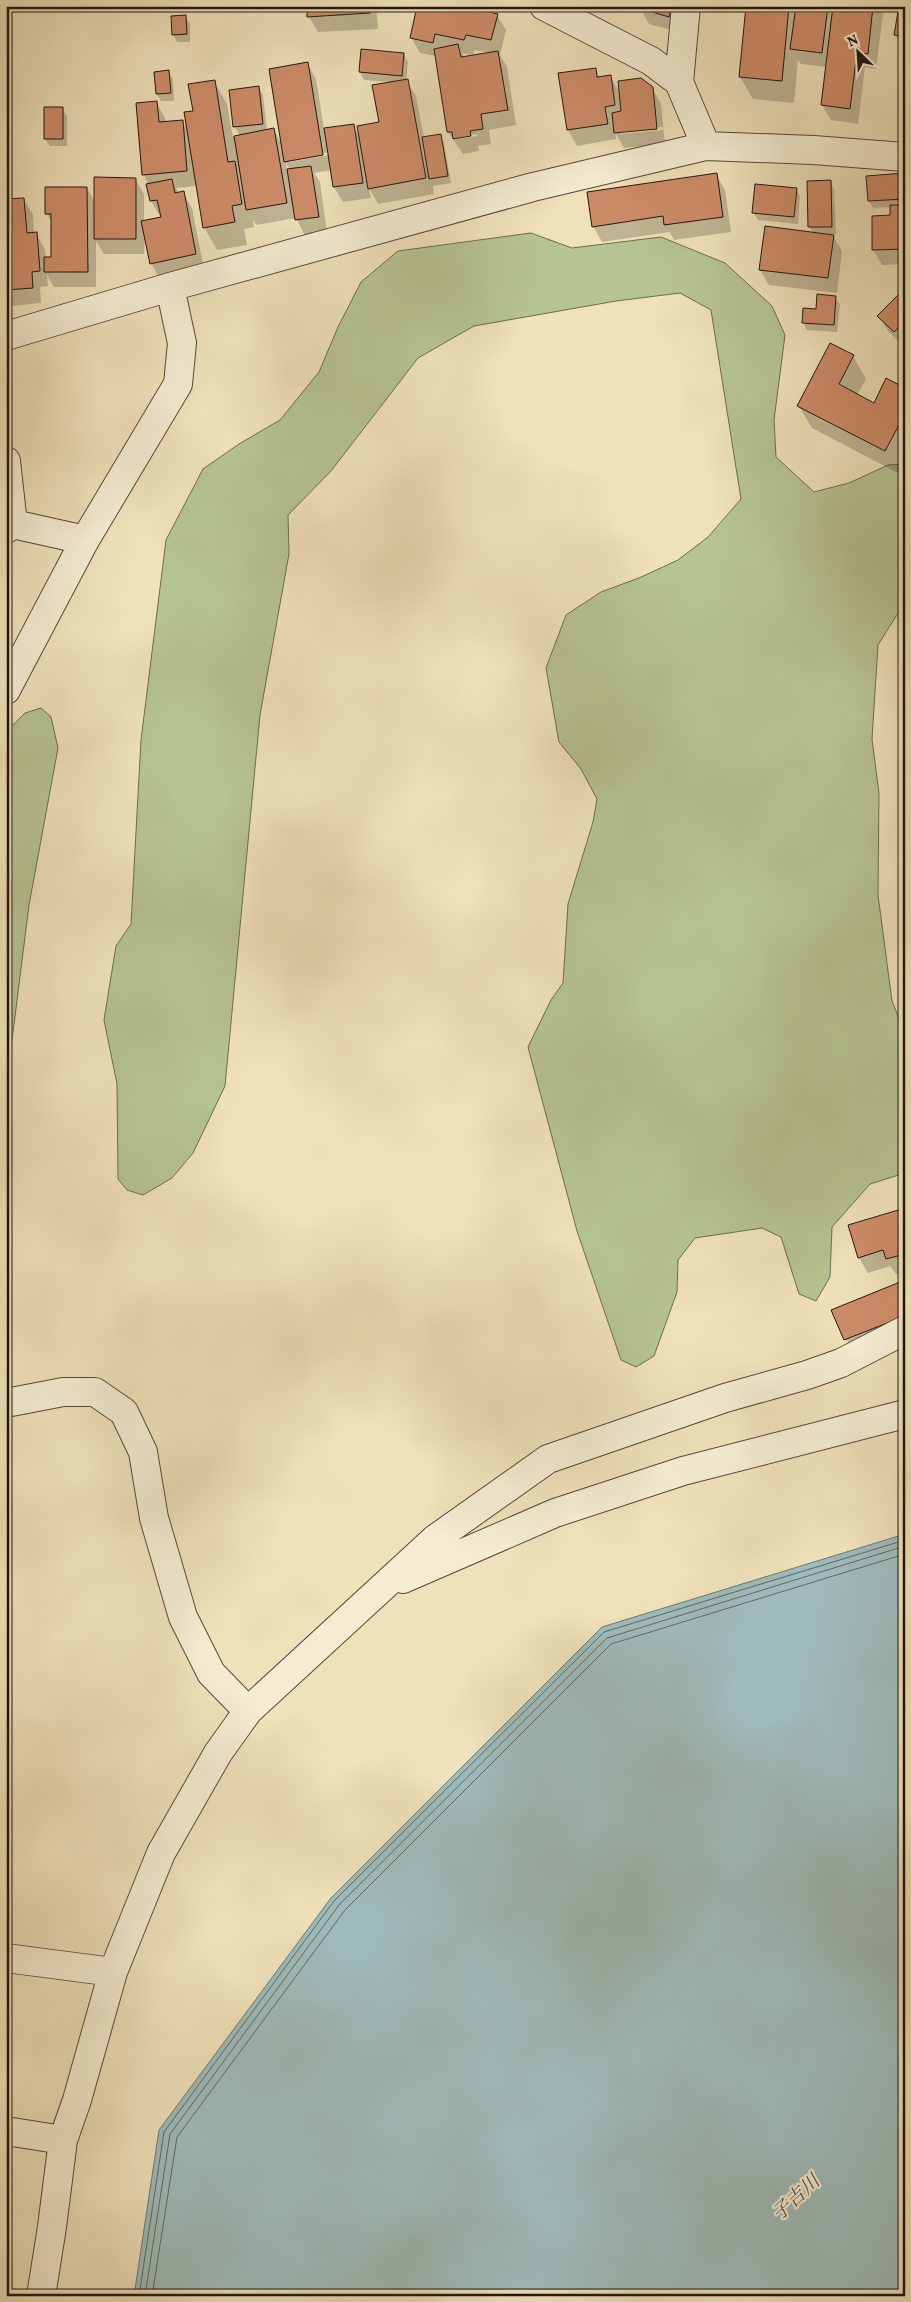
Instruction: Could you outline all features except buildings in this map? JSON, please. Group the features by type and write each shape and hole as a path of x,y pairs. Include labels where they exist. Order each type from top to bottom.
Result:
{"street":[{"path":"544,6 651,61 679,82"},
{"path":"686,6 679,82 706,146"},
{"path":"6,336 170,287 533,186 706,146 812,150 905,157"},
{"path":"6,690 85,540 178,384 182,342 170,287"},
{"path":"6,461 10,526 85,540"},
{"path":"41,2296 63,2140 77,2100 113,1972 161,1853 218,1753 248,1711 435,1539 548,1459 725,1398 807,1375 841,1363 905,1330"},
{"path":"6,1402 63,1392 95,1392 124,1412 143,1452 154,1518 183,1617 211,1673 248,1711"},
{"path":"383,1587 555,1513 683,1471 905,1414"},
{"path":"6,1958 113,1972"},
{"path":"6,2131 63,2140"}],"green space":[{"path":"531,233 572,248 661,237 725,263 772,306 785,335 774,420 776,457 814,492 849,483 888,465 905,464 905,602 878,645 872,739 879,793 878,895 892,1001 905,1033 905,1173 870,1184 832,1227 830,1277 816,1301 799,1294 781,1237 762,1228 695,1238 678,1260 677,1292 654,1356 636,1367 621,1360 577,1231 528,1047 551,1000 563,983 568,904 593,822 597,799 581,769 559,742 546,668 566,615 601,592 639,578 678,560 708,537 741,499 711,310 680,293 616,301 474,326 418,358 331,471 288,515 289,554 260,715 225,1086 193,1153 172,1178 143,1195 127,1190 118,1179 117,1084 104,1020 116,946 131,924 141,740 166,540 203,469 239,444 280,420 319,372 338,327 361,282 398,251"},
{"path":"41,708 51,717 58,748 29,905 6,1088 6,732 25,713"}],"water":[{"name":"子吉川","path":"905,1534 905,2296 134,2296 159,2130 331,1898 602,1627"}]}
